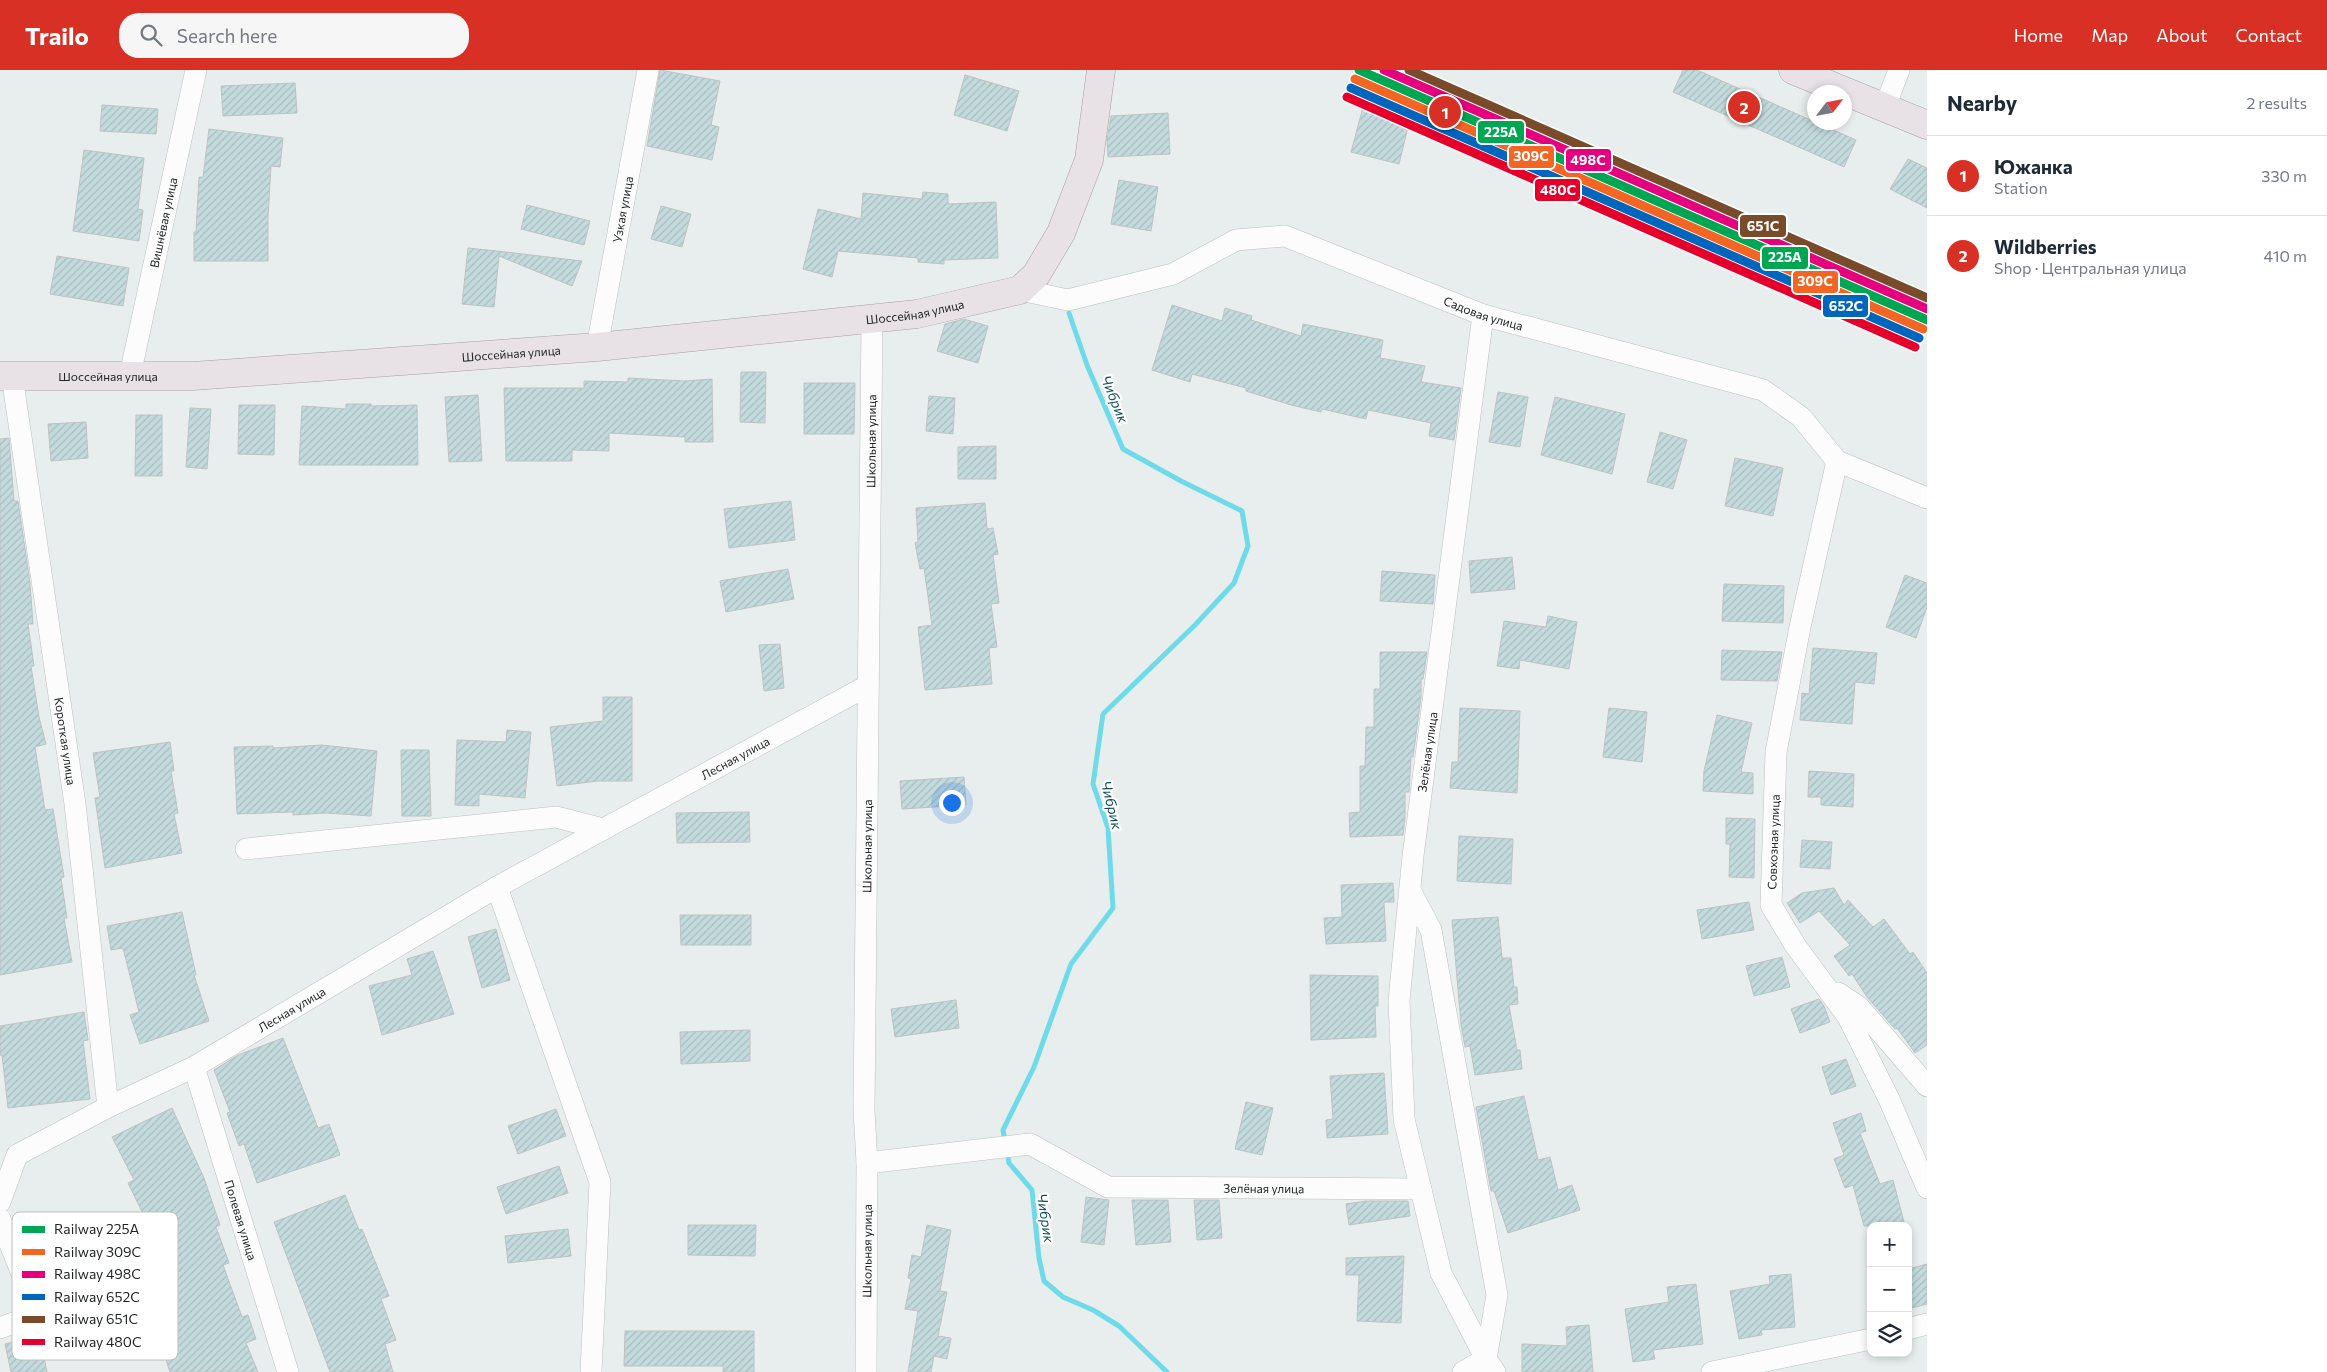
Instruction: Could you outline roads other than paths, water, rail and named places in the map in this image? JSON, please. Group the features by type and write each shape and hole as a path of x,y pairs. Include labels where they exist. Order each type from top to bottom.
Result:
{"main road":[{"path":"1020,290 1036,275 1061,233 1089,160 1101,70"},
{"path":"1793,70 1927,125"},
{"name":"Шоссейная улица","path":"6,376 193,376 597,348 918,314 1020,290"}],"street":[{"name":"Вишнёвая улица","path":"130,375 196,70"},
{"name":"Узкая улица","path":"597,348 648,70"},
{"path":"1885,107 1899,70"},
{"name":"Садовая улица","path":"1020,290 1068,300 1173,274 1236,240 1285,236 1483,315 1763,390 1802,417 1838,461 1927,498"},
{"name":"Зелёная улица","path":"1483,315 1410,890 1399,1001 1404,1118 1441,1273 1491,1366"},
{"name":"Школьная улица","path":"866,1372 867,1162 864,1100 872,320"},
{"name":"Короткая улица","path":"6,376 75,804 108,1107"},
{"name":"Совхозная улица","path":"1838,461 1800,627 1776,752 1771,905 1795,945 1852,1025 1889,1099 1927,1188"},
{"name":"Лесная улица","path":"0,1202 17,1155 108,1107 194,1067 497,887 867,686"},
{"path":"246,849 556,817 603,829"},
{"path":"497,887 600,1182 591,1372"},
{"path":"1410,890 1431,930 1497,1295 1491,1366 1463,1372"},
{"path":"1822,981 1859,1007 1927,1086"},
{"name":"Полевая улица","path":"194,1067 288,1372"},
{"name":"Зелёная улица","path":"867,1162 1030,1144 1108,1187 1420,1189"},
{"path":"0,1219 12,1249"},
{"path":"0,1328 12,1324"},
{"path":"1912,1328 1927,1324"},
{"path":"1712,1372 1867,1340"}],"waterway":[{"name":"Чибрик","path":"1005,1141 1003,1130 1034,1067 1071,964 1113,908 1108,828 1093,784 1103,714 1195,625 1234,583 1248,546 1242,511 1181,481 1123,449 1087,365 1069,313"},
{"name":"Чибрик","path":"1007,1152 1009,1163 1032,1190 1039,1258 1044,1281 1063,1297 1093,1310 1119,1326 1167,1372"}],"rail line":[{"name":"225А","path":"1359,70 1927,320"},
{"name":"498С","path":"1384,70 1927,309"},
{"name":"651С","path":"1409,70 1927,298"},
{"name":"309С","path":"1355,79 1923,329"},
{"name":"652С","path":"1351,88 1919,338"},
{"name":"480С","path":"1347,97 1915,347"}],"place":[{"name":"Wildberries","path":"1744,107"},
{"name":"Южанка","path":"1445,112"}]}
